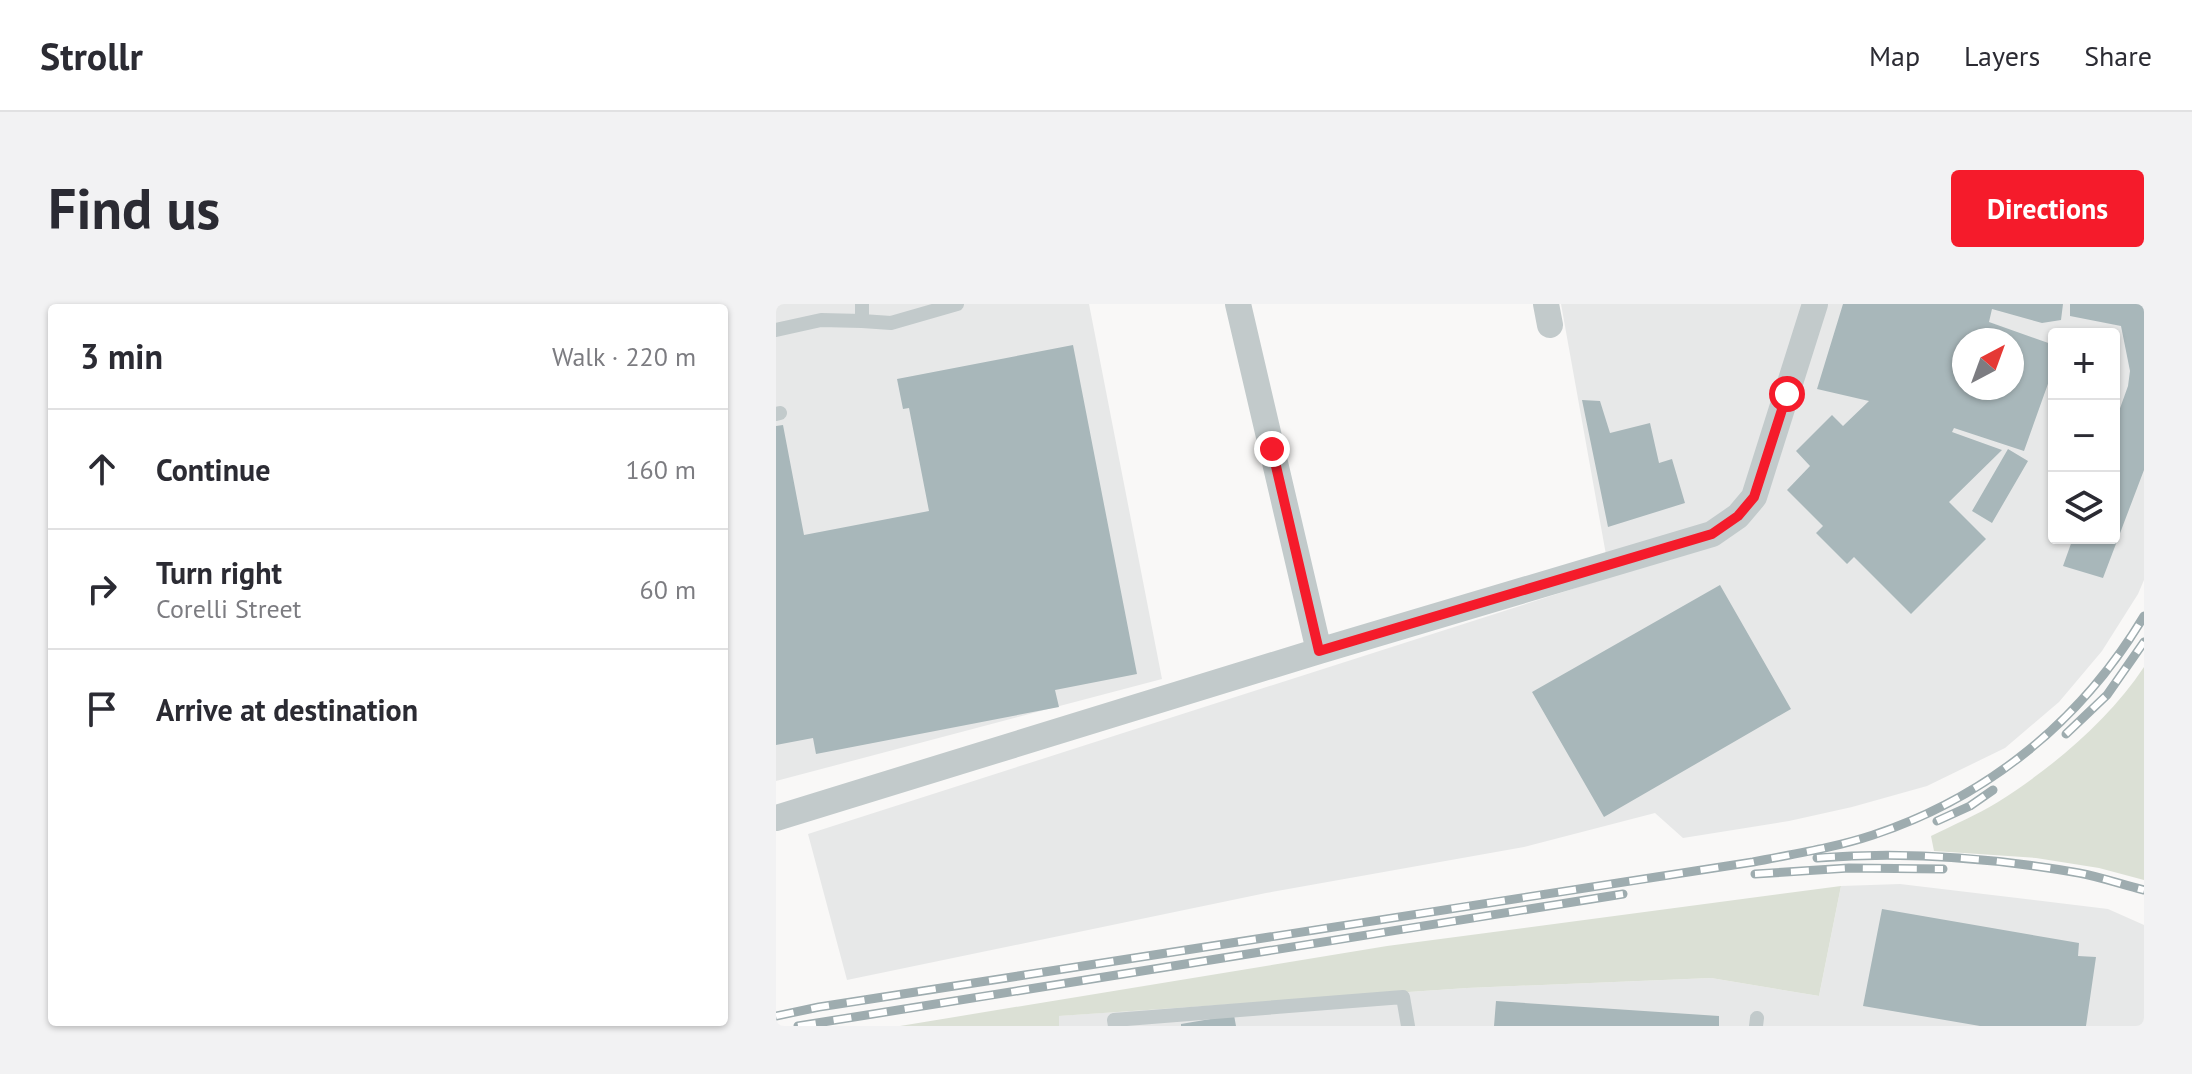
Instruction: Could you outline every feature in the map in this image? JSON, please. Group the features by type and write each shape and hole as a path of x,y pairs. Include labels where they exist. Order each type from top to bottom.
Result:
{"street":[{"path":"1238,304 1319,651"},
{"path":"776,818 1712,534 1738,516 1754,497 1815,304"}],"lane":[{"path":"862,304 862,321"},
{"path":"776,330 821,320 891,323 957,304"},
{"path":"1115,1026 1114,1020 1403,997 1408,1026"}],"shaded area":[{"path":"776,304 1089,304 1162,679 776,781"},
{"path":"1561,304 2144,304 2144,580 2138,594 2102,651 2059,702 2005,748 1927,786 1789,821 1683,838 1655,813 1524,847 1266,893 847,980 808,834 1610,577"},
{"path":"2144,667 2144,880 2099,868 2036,858 1934,851 1931,836 1998,802 2039,774 2078,742 2114,706"},
{"path":"1900,884 2108,909 2144,925 2144,1026 1059,1026 1058,1016 1467,988 1711,978 1819,996 1841,886"},
{"path":"1841,886 1819,996 1711,978 1467,988 1059,1016 1059,1026 900,1026 1387,946"}],"building":[{"path":"1843,304 2063,304 2061,320 2042,323 1992,309 1989,322 2006,328 1952,328 1952,400 2024,400 2024,334 2048,343 2048,384 2024,451 1954,428 1952,432 2002,450 1949,502 1986,539 1911,614 1854,557 1847,564 1816,533 1823,526 1787,490 1810,466 1796,451 1832,415 1843,426 1869,401 1817,389"},
{"path":"2070,304 2144,304 2144,470 2120,533 2120,408 2130,371 2121,326 2070,316"},
{"path":"1073,345 1137,674 1055,690 1059,707 816,754 813,738 776,745 776,426 783,425 804,535 929,511 909,408 903,409 897,379"},
{"path":"1582,400 1600,401 1610,433 1650,423 1659,463 1672,459 1685,503 1608,527"},
{"path":"2008,449 2028,461 1992,523 1972,511"},
{"path":"2071,544 2116,544 2103,578 2063,566"},
{"path":"1720,585 1791,709 1604,817 1532,692"},
{"path":"1882,909 2079,943 2078,956 2096,957 2086,1026 1980,1026 1863,1006"},
{"path":"1496,1001 1719,1016 1719,1026 1494,1026"},
{"path":"1234,1015 1236,1026 1181,1026 1181,1024"}],"railway":[{"path":"776,1016 1753,862 1858,840 1915,819 1955,799 2028,750 2092,689 2144,616"},
{"path":"2066,734 2107,695 2144,642"},
{"path":"1937,821 1970,806 1993,790"},
{"path":"1817,858 1882,855 2014,863 2079,873 2144,890"},
{"path":"1755,874 1849,868 1943,869"},
{"path":"798,1026 1623,894"}],"route":[{"path":"1272,449 1319,651 1712,534 1738,516 1754,497 1787,394"}]}
